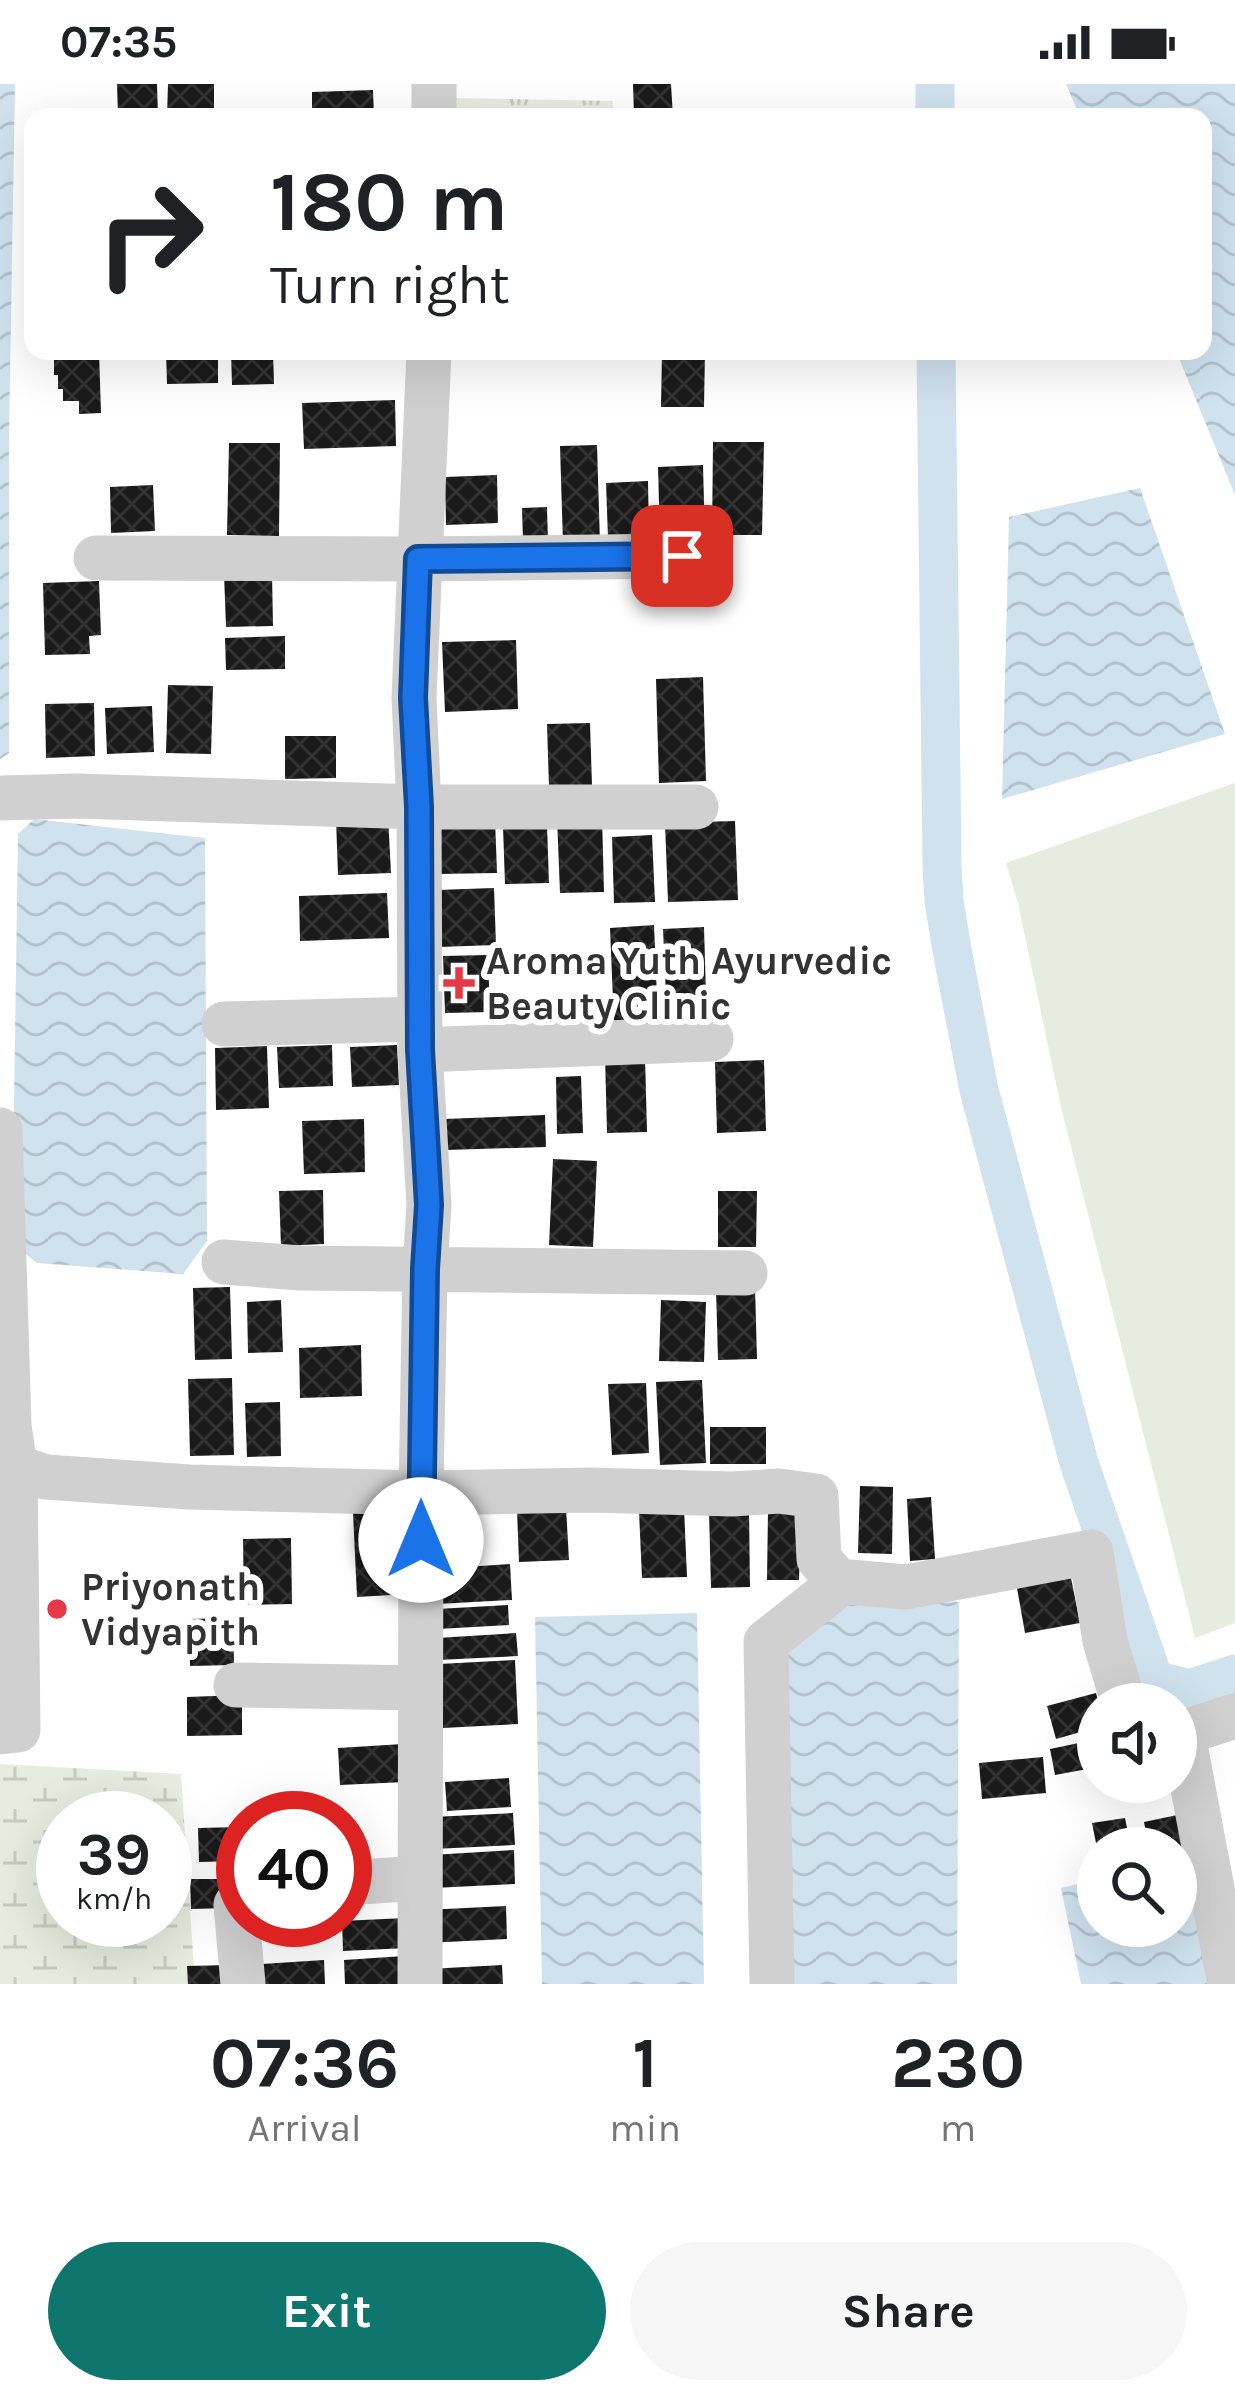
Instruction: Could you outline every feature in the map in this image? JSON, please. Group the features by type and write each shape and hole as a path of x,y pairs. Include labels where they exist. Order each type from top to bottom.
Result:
{"street":[{"path":"420,1984 421,1493 429,1205 420,1035 419,807 413,698 428,360"},
{"path":"96,558 682,556"},
{"path":"0,799 140,796 419,807 696,808"},
{"path":"224,1024 420,1035 711,1039"},
{"path":"0,1130 9,1426 15,1467 18,1730 0,1732"},
{"path":"224,1262 300,1268 745,1273"},
{"path":"15,1467 46,1477 166,1486 421,1493 779,1491 816,1496 819,1558 838,1580 906,1587 1090,1552 1105,1642 1118,1683"},
{"path":"772,1984 766,1642 843,1581"},
{"path":"236,1685 420,1688"},
{"path":"1197,1729 1235,1716"},
{"path":"1193,1803 1230,1984"},
{"path":"372,1881 420,1878"},
{"path":"240,1947 243,1984"}],"green space":[{"path":"451,98 613,101 613,108 451,108"},
{"path":"1235,783 1235,1623 1195,1638 1061,1107 1006,863"},
{"path":"0,1764 181,1774 182,1791 36,1791 36,1947 192,1947 192,1939 195,1984 0,1984"}],"water":[{"path":"0,84 15,84 9,753 0,759"},
{"path":"1066,84 1235,84 1235,495 1180,360 1212,360 1212,108 1076,108"},
{"path":"1140,488 1225,734 1002,799 1009,517"},
{"path":"34,819 205,838 207,1241 183,1274 37,1263 12,1243 18,834"},
{"path":"845,1593 959,1602 957,1984 772,1984 765,1634"},
{"path":"697,1613 704,1984 542,1984 535,1617"},
{"path":"1197,1870 1221,1984 1081,1984 1061,1888 1077,1884 1077,1947 1197,1947"}],"building":[{"path":"117,84 157,84 158,108 118,108"},
{"path":"168,84 214,84 214,108 167,108"},
{"path":"633,84 671,84 672,108 634,108"},
{"path":"373,90 374,108 312,108 312,92"},
{"path":"54,360 99,360 101,413 79,414 79,401 63,401 63,389 58,389 58,375 54,375"},
{"path":"166,360 218,360 218,383 167,384"},
{"path":"231,360 273,360 274,384 232,385"},
{"path":"662,360 705,360 704,407 661,407"},
{"path":"395,400 396,446 304,449 302,403"},
{"path":"713,442 764,442 762,535 712,535"},
{"path":"229,443 280,443 279,536 227,535"},
{"path":"597,445 600,543 563,544 560,446"},
{"path":"703,465 705,538 660,539 658,467"},
{"path":"497,475 498,523 446,525 445,477"},
{"path":"648,481 649,536 608,538 606,483"},
{"path":"153,485 155,531 111,533 110,487"},
{"path":"547,507 548,543 523,543 522,508"},
{"path":"272,573 273,626 226,627 224,574"},
{"path":"99,581 101,635 89,636 90,654 45,655 43,583"},
{"path":"285,636 285,669 226,670 225,638"},
{"path":"516,640 518,709 445,712 442,642"},
{"path":"703,677 706,781 659,783 656,679"},
{"path":"168,685 213,686 211,754 166,753"},
{"path":"94,703 95,756 46,758 45,704"},
{"path":"152,706 154,752 107,754 105,708"},
{"path":"590,723 592,785 549,787 547,724"},
{"path":"285,736 336,736 336,778 285,779"},
{"path":"602,815 604,892 560,893 557,818"},
{"path":"388,816 391,873 338,875 336,819"},
{"path":"495,818 497,873 439,874 438,821"},
{"path":"735,821 738,900 668,902 665,823"},
{"path":"547,825 549,883 505,884 503,827"},
{"path":"652,835 655,902 614,903 612,837"},
{"path":"494,888 496,945 439,947 437,890"},
{"path":"387,893 389,938 300,941 299,896"},
{"path":"654,925 658,1021 614,1024 610,928"},
{"path":"704,927 706,995 666,996 663,929"},
{"path":"488,955 490,1012 445,1013 443,956"},
{"path":"332,1045 333,1086 279,1088 277,1047"},
{"path":"397,1045 399,1085 352,1087 350,1047"},
{"path":"267,1046 269,1108 216,1110 215,1048"},
{"path":"645,1056 647,1132 607,1133 605,1057"},
{"path":"764,1060 766,1131 717,1133 715,1062"},
{"path":"581,1076 583,1133 557,1134 556,1077"},
{"path":"545,1115 546,1147 445,1150 444,1119"},
{"path":"364,1119 365,1172 304,1174 302,1121"},
{"path":"553,1159 597,1161 593,1247 549,1245"},
{"path":"323,1190 324,1244 281,1246 279,1191"},
{"path":"718,1191 757,1191 756,1247 718,1247"},
{"path":"230,1287 232,1359 195,1360 193,1288"},
{"path":"755,1287 757,1359 718,1360 716,1289"},
{"path":"281,1300 283,1352 248,1353 247,1302"},
{"path":"661,1300 706,1302 704,1362 659,1361"},
{"path":"361,1345 362,1396 300,1398 299,1348"},
{"path":"232,1378 234,1455 190,1456 188,1379"},
{"path":"702,1380 706,1463 660,1465 656,1382"},
{"path":"646,1383 649,1453 612,1455 608,1384"},
{"path":"280,1402 281,1456 247,1457 245,1403"},
{"path":"710,1427 766,1427 766,1464 710,1464"},
{"path":"860,1486 893,1487 892,1554 858,1553"},
{"path":"931,1497 935,1559 910,1561 907,1499"},
{"path":"566,1507 569,1560 519,1562 517,1510"},
{"path":"684,1508 687,1577 642,1578 639,1511"},
{"path":"404,1509 408,1594 357,1597 353,1512"},
{"path":"749,1509 750,1587 711,1588 709,1511"},
{"path":"768,1510 801,1511 799,1580 767,1580"},
{"path":"291,1538 292,1604 244,1605 243,1539"},
{"path":"510,1564 512,1600 437,1604 436,1569"},
{"path":"1071,1578 1080,1623 1025,1633 1017,1588"},
{"path":"508,1605 509,1625 438,1629 437,1609"},
{"path":"233,1618 234,1665 190,1666 189,1619"},
{"path":"516,1633 518,1656 438,1660 437,1638"},
{"path":"515,1660 518,1724 443,1728 439,1664"},
{"path":"242,1695 242,1735 187,1736 187,1697"},
{"path":"1077,1698 1077,1733 1056,1739 1047,1706"},
{"path":"1077,1743 1077,1771 1055,1775 1050,1749"},
{"path":"403,1744 405,1782 340,1785 338,1748"},
{"path":"1043,1757 1046,1793 982,1799 979,1763"},
{"path":"509,1778 511,1807 447,1811 445,1782"},
{"path":"513,1813 515,1845 434,1849 432,1817"},
{"path":"1187,1813 1190,1827 1145,1827 1144,1822"},
{"path":"1125,1818 1127,1827 1093,1827 1092,1823"},
{"path":"198,1828 216,1828 216,1862 199,1862"},
{"path":"514,1850 515,1884 433,1888 431,1855"},
{"path":"192,1879 216,1879 216,1908 192,1909"},
{"path":"506,1906 507,1939 426,1943 425,1910"},
{"path":"405,1918 407,1948 343,1951 343,1947 372,1947 372,1920"},
{"path":"404,1956 406,1984 345,1984 344,1960"},
{"path":"324,1960 325,1984 263,1984 262,1964"},
{"path":"230,1965 230,1984 188,1984 187,1966"},
{"path":"502,1965 503,1984 429,1984 428,1969"}],"waterway":[{"path":"935,84 935,108"},
{"path":"936,360 944,901 979,1090 1079,1463 1154,1680 1189,1689 1235,1674"}],"place":[{"name":"Aroma Yuth Ayurvedic Beauty Clinic","path":"459,983"},
{"name":"Priyonath Vidyapith","path":"57,1609"}],"route":[{"path":"421,1540 429,1205 420,1050 419,807 413,698 418,559 682,556"}]}
